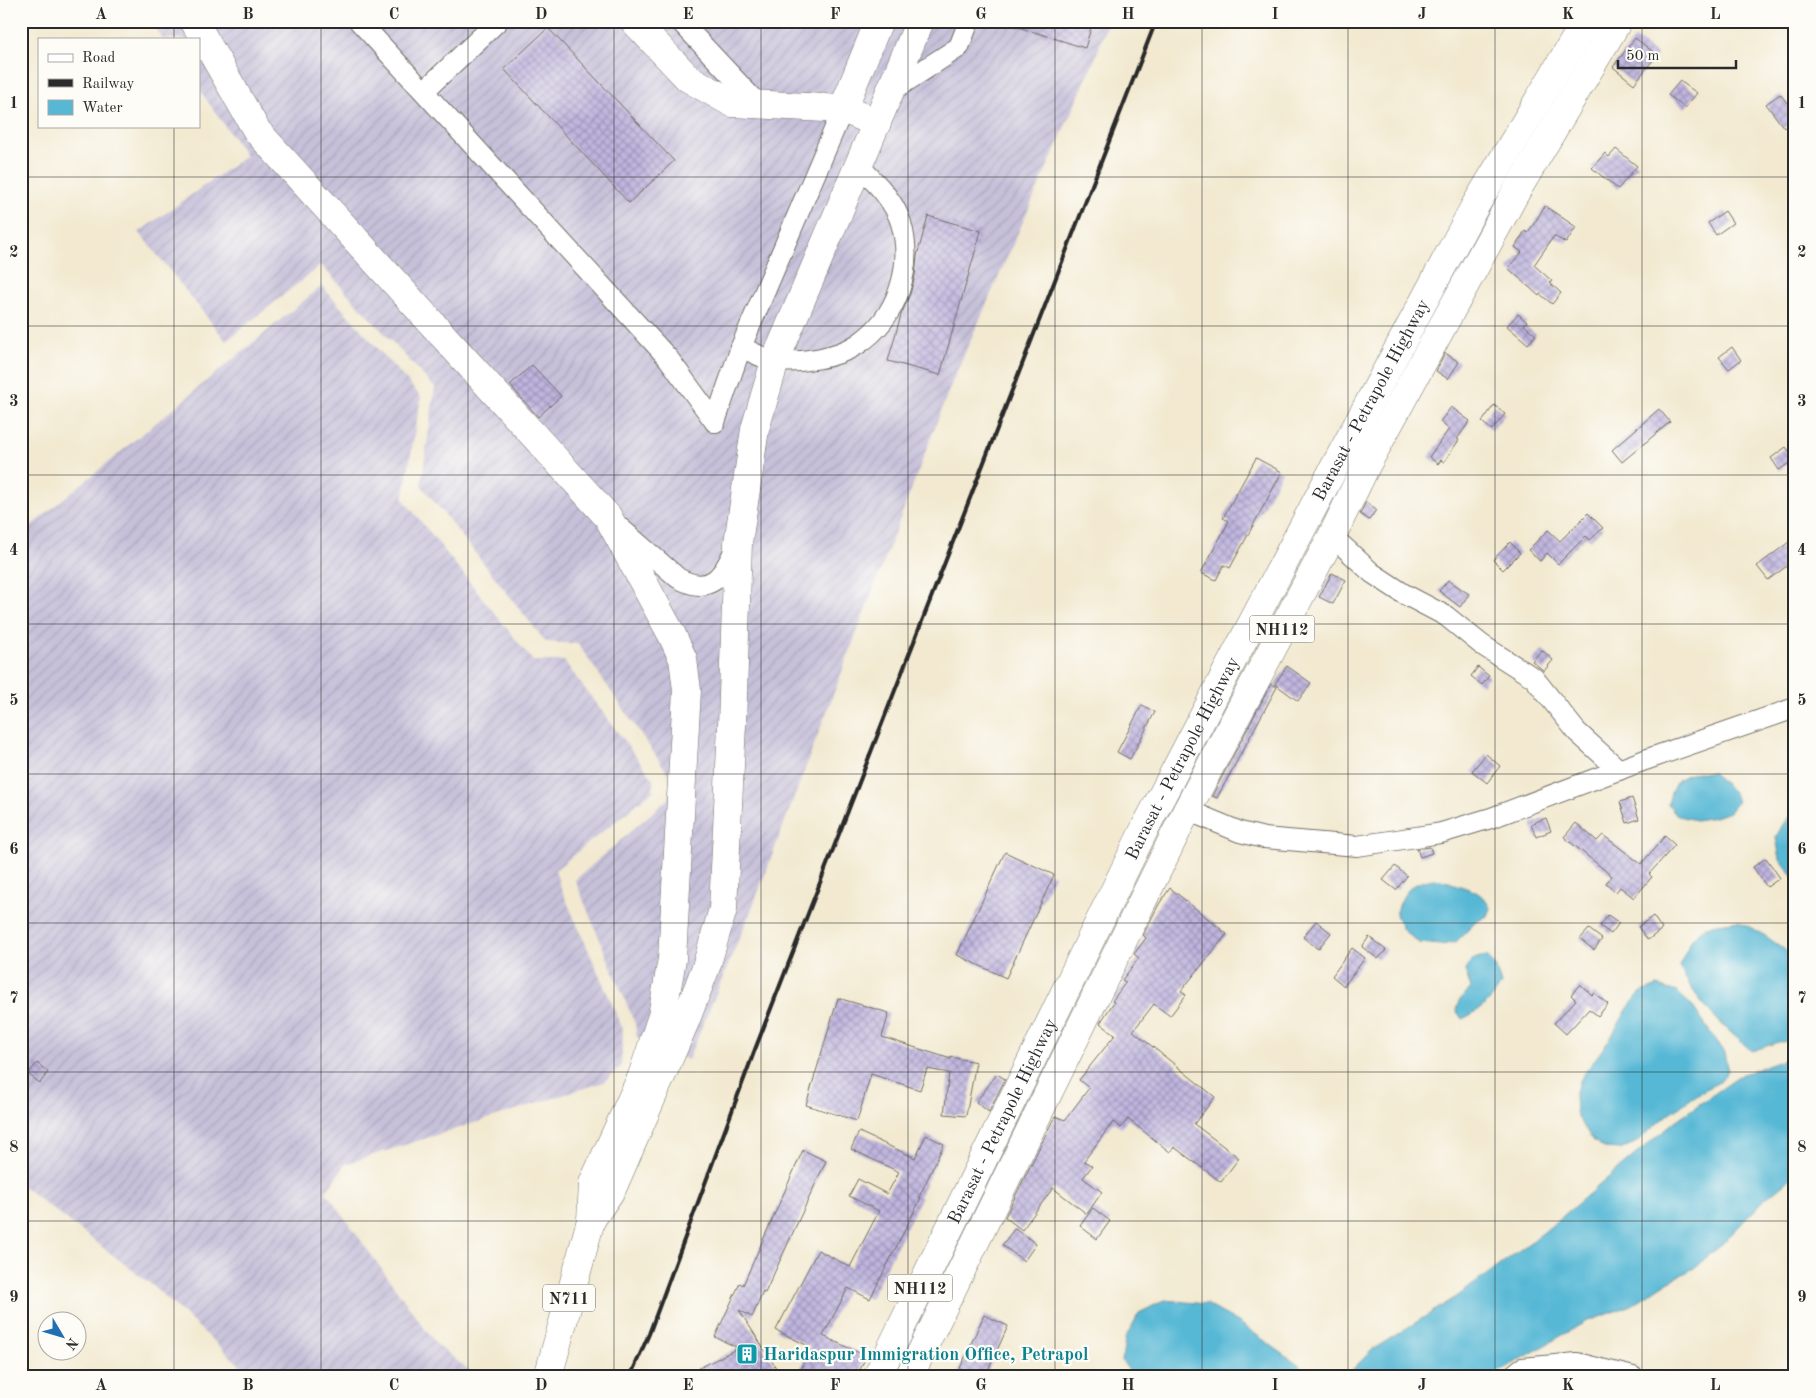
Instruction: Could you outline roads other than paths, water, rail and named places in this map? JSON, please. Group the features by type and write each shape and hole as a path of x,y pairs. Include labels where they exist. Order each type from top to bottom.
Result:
{"highway":[{"path":"194,21 257,131 608,517 672,634 683,659 687,690 672,959 662,1016 642,1076 593,1183 591,1220"},
{"path":"634,21 688,78 732,103 843,109 877,123"},
{"path":"843,109 879,21"},
{"path":"591,1220 612,1189 681,1030 706,967 723,909 738,543 755,429 775,361 920,21"},
{"name":"Barasat - Petrapole Highway","path":"877,1377 1145,828 1233,658 1475,206 1586,21"},
{"name":"Barasat - Petrapole Highway","path":"909,1377 1188,810 1332,536 1367,464 1517,190 1618,21"},
{"name":"N711","path":"548,1377 591,1220"}],"street":[{"path":"359,21 668,358 715,422 741,347 843,109"},
{"path":"424,91 498,21"},
{"path":"680,21 758,104"},
{"path":"890,92 959,47 969,21"},
{"path":"741,347 775,361 825,358 857,344 883,321 900,291 906,257 901,222 885,192 859,166"},
{"path":"608,517 678,578 687,583 697,585 712,581 724,572 738,543"},
{"path":"1332,536 1372,573 1404,594 1446,616 1482,645 1534,678 1577,732 1619,770"},
{"path":"1188,810 1240,832 1264,838 1357,846 1441,833 1491,818 1619,770 1795,708"},
{"path":"1511,1377 1522,1368 1577,1363 1633,1377"}],"water":[{"path":"1698,772 1713,773 1734,793 1737,802 1729,812 1715,817 1696,820 1678,816 1668,804 1674,785 1684,776"},
{"path":"1795,811 1795,879 1780,859 1776,837 1785,821"},
{"path":"1434,879 1447,881 1475,891 1487,902 1490,908 1487,916 1476,922 1456,942 1441,945 1419,943 1403,930 1396,915 1401,900 1408,890 1419,883"},
{"path":"1738,921 1761,933 1784,949 1795,961 1795,1041 1778,1042 1752,1051 1711,1013 1694,992 1679,966 1692,939 1706,926"},
{"path":"1487,956 1496,968 1501,984 1494,996 1485,1005 1462,1019 1456,1010 1459,1001 1471,988 1465,971 1468,964 1473,960"},
{"path":"1657,986 1677,992 1693,1007 1724,1053 1728,1071 1719,1082 1666,1116 1635,1143 1621,1149 1604,1148 1594,1141 1582,1125 1576,1112 1575,1093 1582,1077 1610,1039 1628,1008 1640,993"},
{"path":"1795,1056 1795,1175 1767,1197 1720,1246 1694,1268 1664,1284 1632,1305 1585,1322 1490,1377 1345,1377 1372,1350 1458,1296 1544,1232 1675,1121 1743,1074"},
{"path":"1165,1300 1206,1304 1240,1323 1315,1377 1134,1377 1122,1361 1125,1339 1139,1313"}],"railway":[{"path":"630,1377 649,1334 754,1052 1156,21"}],"place":[{"name":"Haridaspur Immigration Office, Petrapol","path":"747,1354"}]}
